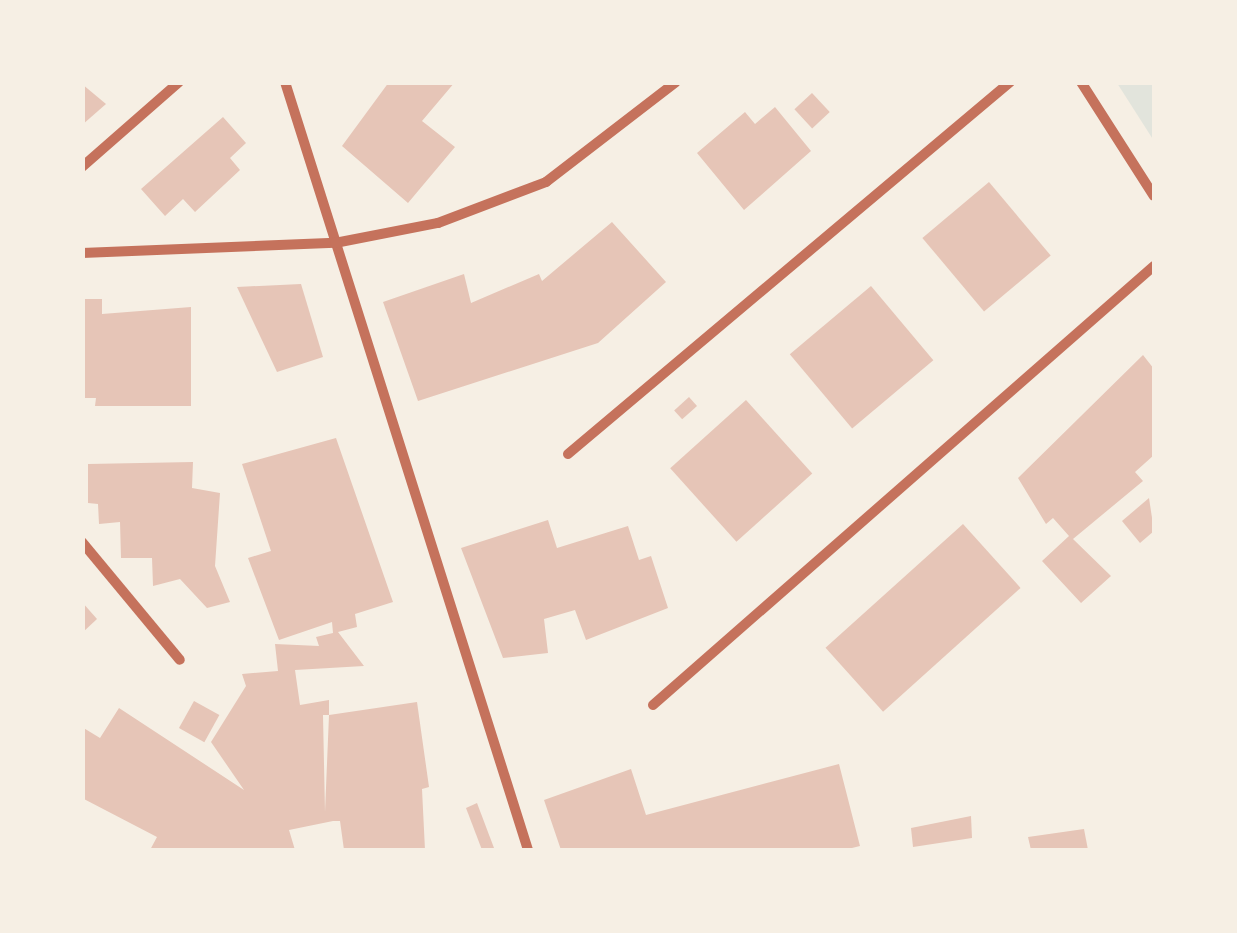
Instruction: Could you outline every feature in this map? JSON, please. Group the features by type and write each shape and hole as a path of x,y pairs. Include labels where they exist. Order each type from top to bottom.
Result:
{"street":[{"path":"82,167 179,82"},
{"path":"284,82 528,850"},
{"path":"82,252 336,243 438,223 546,182 676,82"},
{"path":"568,454 1010,82"},
{"path":"1082,82 1154,196"},
{"path":"653,705 1154,266"},
{"path":"82,542 180,660"}],"shaded area":[{"path":"1117,83 1154,83 1154,141"}],"building":[{"path":"389,82 455,82 422,121 455,147 408,203 342,146"},
{"path":"82,84 106,104 82,125"},
{"path":"812,93 830,112 812,128 794,109"},
{"path":"775,107 811,151 744,210 697,153 745,112 755,124"},
{"path":"223,117 246,143 230,158 240,170 195,212 183,199 165,216 141,189"},
{"path":"989,182 1051,256 984,311 922,238"},
{"path":"612,222 666,282 598,343 418,401 383,302 464,274 471,303 539,274 542,281"},
{"path":"301,284 323,357 277,372 237,287"},
{"path":"871,286 933,360 852,428 790,354"},
{"path":"82,299 102,299 102,314 191,307 191,406 95,406 96,398 82,398"},
{"path":"1143,355 1154,369 1154,455 1135,472 1143,481 1073,539 1111,576 1081,603 1042,561 1069,536 1053,518 1046,524 1018,478"},
{"path":"689,397 697,406 682,419 674,410"},
{"path":"746,400 812,474 736,542 670,468"},
{"path":"336,438 393,602 355,614 357,627 338,632 364,666 295,670 300,705 329,700 329,715 417,702 429,787 422,789 425,850 344,850 340,821 333,821 289,830 295,850 150,850 157,837 82,798 82,727 100,738 119,708 244,790 211,742 246,686 242,674 278,671 275,644 319,646 316,637 333,633 332,622 279,640 248,558 271,551 242,464","holes":["323,715 329,715 325,812"]},
{"path":"193,462 192,488 220,493 215,566 230,602 207,608 180,579 153,586 152,558 121,558 120,522 99,524 98,504 88,503 88,464"},
{"path":"1149,498 1154,531 1140,543 1122,521"},
{"path":"548,520 557,548 628,526 639,560 651,556 668,608 586,640 575,610 544,619 548,653 503,658 461,548"},
{"path":"963,524 1021,588 883,712 826,648"},
{"path":"82,602 97,619 82,633"},
{"path":"194,701 219,715 204,742 179,728"},
{"path":"839,764 860,846 844,850 561,850 544,800 631,769 646,815"},
{"path":"477,803 494,848 490,850 482,850 466,808"},
{"path":"971,816 972,838 913,847 911,828"},
{"path":"1084,829 1088,850 1031,850 1028,837"}]}
